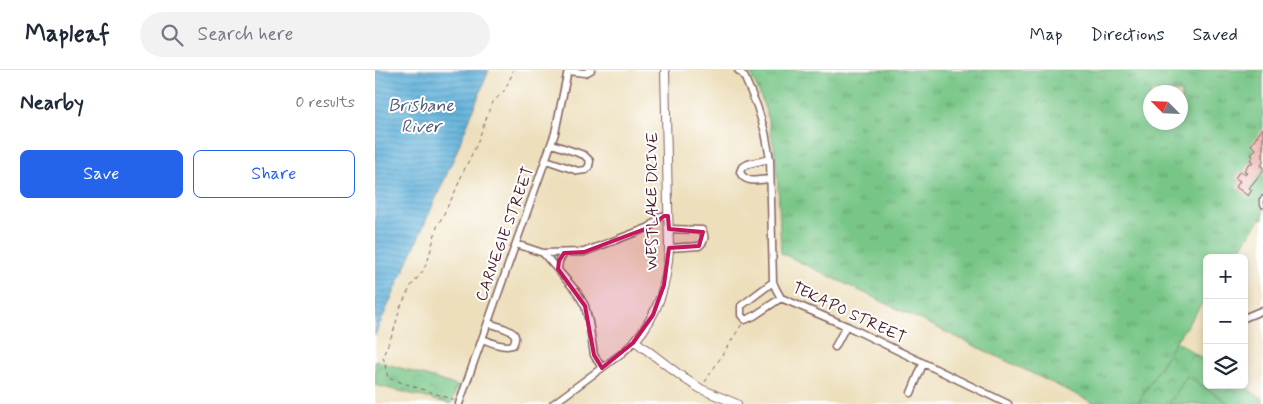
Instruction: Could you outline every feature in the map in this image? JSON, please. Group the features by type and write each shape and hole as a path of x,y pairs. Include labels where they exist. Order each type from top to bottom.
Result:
{"street":[{"name":"CARNEGIE STREET","path":"460,403 552,144 568,70"},
{"path":"568,70 585,73 591,70"},
{"name":"WESTLAKE DRIVE","path":"553,404 622,353 635,341 653,315 661,295 667,274 669,248 665,70"},
{"name":"TEKAPO STREET","path":"739,70 744,76 757,106 765,132 770,159 773,282 781,298 846,326 1008,404"},
{"path":"546,160 578,171 586,170 589,166 590,162 584,155 552,144"},
{"path":"770,159 742,166 740,172 742,177 749,180 770,179"},
{"path":"516,244 543,253 584,252 650,227 661,216 668,216"},
{"path":"669,229 702,230 704,239 703,244 699,246 669,248"},
{"path":"543,253 577,292 585,306 594,355 601,368"},
{"path":"558,270 559,261 564,253"},
{"path":"773,282 741,306 741,315 745,320 781,298"},
{"path":"1248,316 1263,310"},
{"path":"483,339 503,346 513,345 515,341 513,333 488,323"},
{"path":"835,347 846,326"},
{"path":"635,341 701,389 736,404"},
{"path":"911,393 923,364"}],"lane":[{"path":"1263,198 1261,200 1263,206"}],"path":[{"path":"460,403 388,378 383,356 394,330 400,308 411,286 423,272 437,227 477,144 493,102 504,90 513,70"},
{"path":"701,389 745,320"}],"highlighted area":[{"path":"664,216 668,216 669,229 703,232 699,246 669,248 664,285 653,315 633,343 602,368 594,355 585,306 558,269 559,261 564,253 584,252 650,227"}],"green space":[{"path":"748,70 1263,70 1263,219 1261,218 1237,254 1203,254 1203,303 1176,341 1137,404 1096,404 781,253 778,183 772,136 766,113"},
{"path":"1176,341 1203,359 1203,389 1248,389 1263,399 1263,404 1137,404"},
{"path":"375,360 458,386 451,404 375,385"},
{"path":"1187,376 1203,386 1203,389 1207,389 1230,404 1169,404"}],"water":[{"name":"Brisbane River","path":"375,70 489,70 454,158 375,335"}],"building":[{"path":"1263,128 1263,163 1261,166 1263,167 1263,173 1249,188 1252,190 1248,196 1236,187 1240,181 1235,178 1240,171 1245,174 1247,172 1244,171 1249,163 1253,162 1250,160 1253,156 1251,155 1256,149 1251,145"}]}
